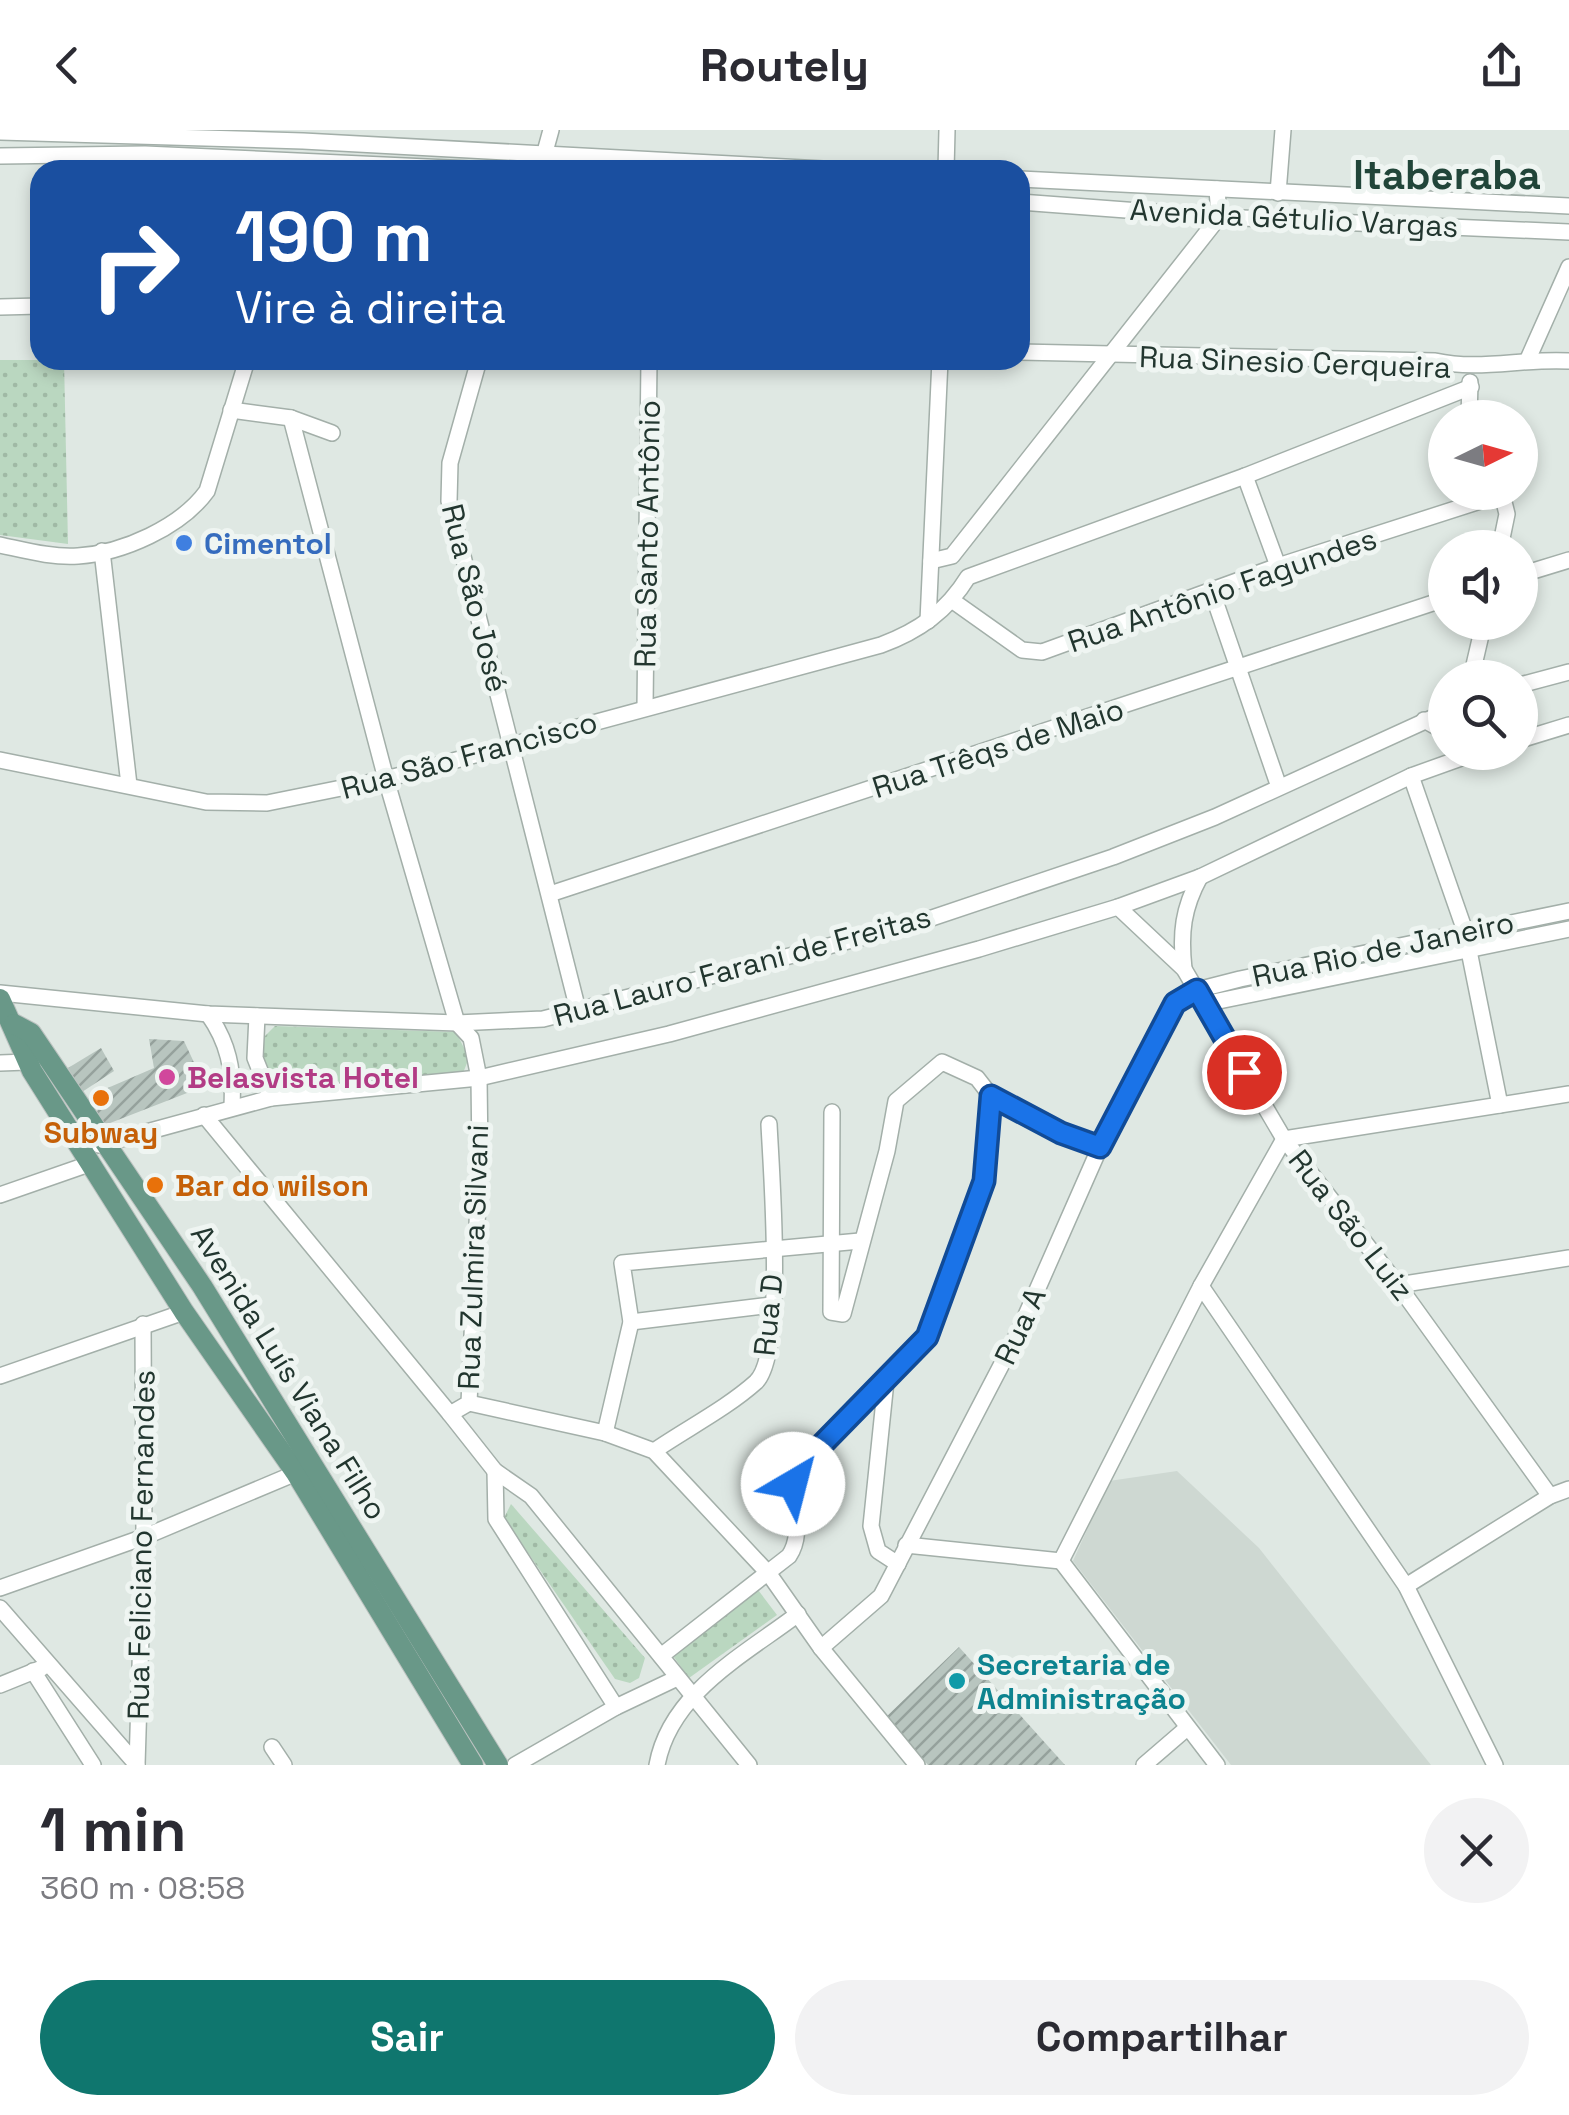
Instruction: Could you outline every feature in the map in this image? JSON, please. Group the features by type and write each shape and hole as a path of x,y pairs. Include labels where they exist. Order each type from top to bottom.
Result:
{"main road":[{"name":"Avenida Luís Viana Filho","path":"0,996 27,1062 86,1158 184,1312 296,1472 473,1765"},
{"name":"Avenida Luís Viana Filho","path":"14,1024 31,1033 108,1141 498,1765"}],"street":[{"path":"543,160 551,130"},
{"path":"946,160 947,130"},
{"path":"1278,193 1283,130"},
{"path":"0,132 304,136 521,160"},
{"path":"145,136 145,154"},
{"path":"458,151 458,160"},
{"path":"0,156 145,154 228,160"},
{"name":"Avenida Gétulio Vargas","path":"1030,180 1569,206"},
{"path":"930,561 952,556 1111,356 1219,216 1218,189"},
{"name":"Avenida Gétulio Vargas","path":"1030,203 1219,216 1569,232"},
{"path":"1477,226 1479,204"},
{"path":"1528,359 1569,267"},
{"path":"0,307 30,306"},
{"name":"Rua Sinesio Cerqueira","path":"1030,352 1435,361 1467,368 1528,359 1569,361"},
{"path":"1467,368 1470,400"},
{"path":"0,545 76,556 133,541 194,508 207,491 244,370"},
{"name":"Rua São José","path":"476,370 450,463 449,501 578,1010"},
{"name":"Rua Santo Antônio","path":"645,708 650,370"},
{"path":"928,621 940,370"},
{"path":"928,621 953,601 968,577 1245,476 1471,386"},
{"path":"232,410 291,418 332,433"},
{"name":"Rua Zulmira Silvani","path":"291,418 386,779 457,1023 470,1038 479,1078 480,1156 469,1403 450,1414 494,1471 531,1496 661,1656 675,1679 749,1765"},
{"path":"1245,476 1278,566"},
{"name":"Rua Antônio Fagundes","path":"953,601 1030,653 1060,647 1431,510"},
{"path":"102,551 129,785"},
{"path":"952,556 968,577"},
{"path":"1538,569 1569,560"},
{"path":"1212,592 1279,787"},
{"name":"Rua Trêqs de Maio","path":"550,894 1428,605"},
{"name":"Rua São Francisco","path":"0,760 206,802 267,803 386,779 882,645 928,621"},
{"path":"1538,680 1569,672"},
{"name":"Rua Lauro Farani de Freitas","path":"0,996 208,1014 457,1023 544,1019 911,925 1156,840 1428,718"},
{"path":"1424,720 1428,722"},
{"path":"1538,734 1569,725"},
{"name":"Rua Lauro Farani de Freitas","path":"0,1195 86,1158 108,1141 232,1105 479,1078 786,1003 1118,908 1200,877 1428,767"},
{"path":"1411,776 1467,939 1500,1104"},
{"path":"1184,968 1180,932 1187,900 1200,877"},
{"name":"Rua São Luiz","path":"1118,908 1184,968 1284,1139 1398,1285 1550,1496"},
{"name":"Rua Rio de Janeiro","path":"1200,997 1467,939 1569,911"},
{"name":"Rua Rio de Janeiro","path":"1467,939 1569,929"},
{"name":"Rua A","path":"820,1648 881,1596 1018,1332 1100,1147 1175,1003 1200,997"},
{"path":"208,1014 223,1035 230,1059 232,1105"},
{"path":"257,1016 255,1058 271,1098"},
{"path":"0,1064 27,1062"},
{"path":"832,1112 832,1312 842,1314 888,1151 896,1101 942,1062 977,1078 991,1096 1061,1133 1100,1147"},
{"path":"1061,1561 1201,1286 1284,1139 1569,1094"},
{"path":"661,1656 789,1556 796,1541 793,1484 798,1469 920,1347 933,1324 984,1181 991,1096"},
{"path":"204,1115 450,1414"},
{"name":"Rua D","path":"654,1451 759,1380 768,1353 775,1248 769,1124"},
{"path":"605,1434 631,1322 622,1262 860,1241"},
{"path":"1398,1285 1569,1258"},
{"path":"1201,1286 1406,1586 1493,1764"},
{"path":"631,1322 772,1304"},
{"path":"0,1376 184,1312"},
{"name":"Rua Feliciano Fernandes","path":"137,1765 144,1537 143,1324"},
{"path":"886,1381 884,1438 871,1526 878,1552 898,1564"},
{"path":"469,1403 605,1434 654,1451 768,1574 820,1648 918,1765"},
{"path":"494,1471 496,1518 616,1707"},
{"path":"0,1588 144,1537 296,1472"},
{"path":"1406,1586 1550,1496 1569,1490"},
{"path":"906,1544 1061,1561 1217,1765"},
{"path":"0,1608 137,1765"},
{"path":"658,1765 671,1724 690,1697 798,1614"},
{"path":"0,1685 50,1664"},
{"path":"33,1671 93,1765"},
{"path":"515,1765 616,1707 675,1679"},
{"path":"1144,1765 1187,1728"},
{"path":"272,1747 284,1765"}],"shaded area":[{"path":"1177,1471 1259,1548 1431,1765 1231,1765 1073,1561 1109,1481"}],"green space":[{"path":"0,360 30,360 30,370 64,370 68,544 0,535"},
{"path":"275,1026 456,1032 469,1058 463,1073 281,1091 263,1076 264,1037"},
{"path":"511,1504 645,1658 639,1678 630,1683 615,1679 504,1518"},
{"path":"755,1586 777,1615 689,1678 668,1649"}],"building":[{"name":"Belasvista Hotel","path":"149,1039 184,1041 205,1086 105,1125 96,1115 103,1090 154,1068"},
{"path":"101,1048 114,1071 82,1092 68,1068"},
{"name":"Secretaria de Administração","path":"959,1647 1065,1765 928,1765 887,1716"}],"place":[{"name":"Cimentol","path":"184,543"},
{"name":"Belasvista Hotel","path":"167,1077"},
{"name":"Subway","path":"101,1098"},
{"name":"Bar do wilson","path":"155,1185"},
{"name":"Secretaria de Administração","path":"957,1681"}],"district":[{"name":"Itaberaba","path":"1447,175"}],"route":[{"path":"793,1484 798,1469 927,1337 984,1181 991,1096 1061,1133 1100,1147 1175,1003 1197,990 1244,1072"}]}
